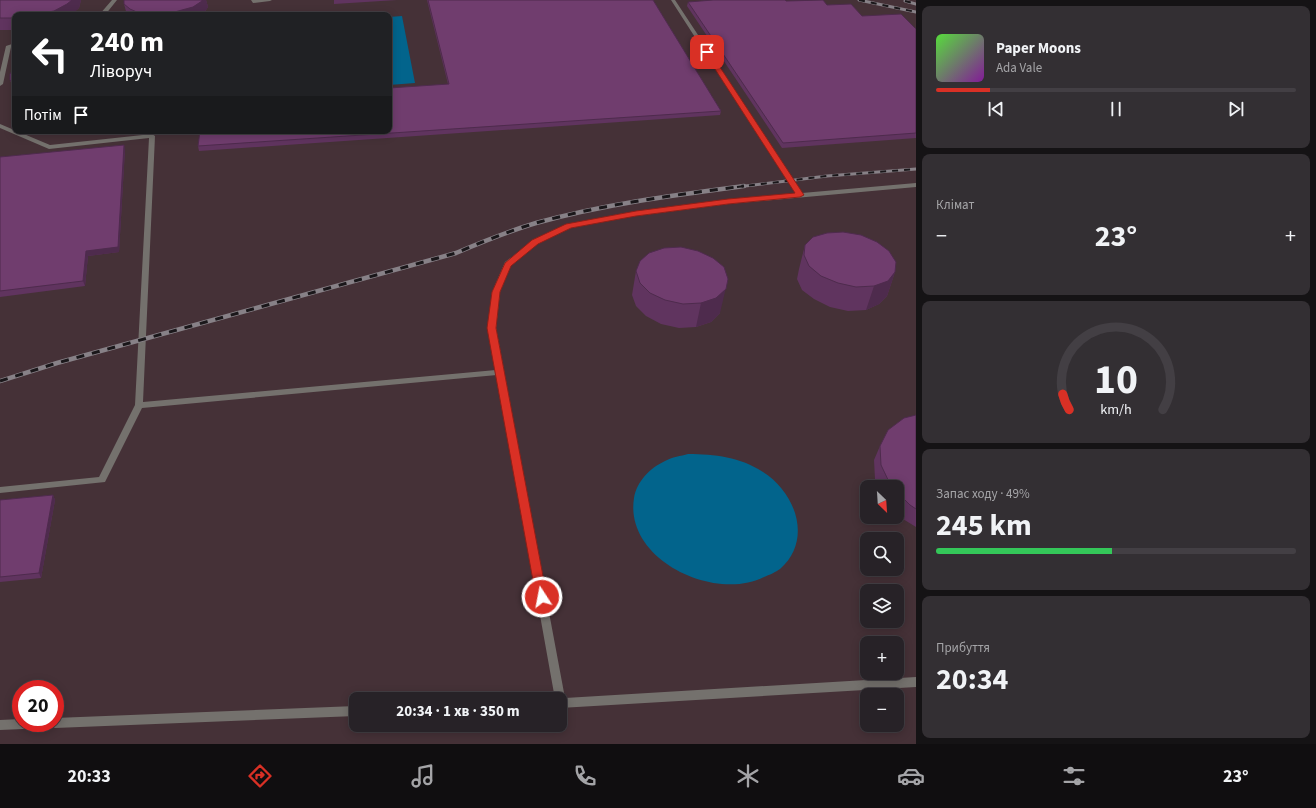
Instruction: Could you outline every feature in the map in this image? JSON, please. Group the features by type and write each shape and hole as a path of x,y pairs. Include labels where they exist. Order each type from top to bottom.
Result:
{"lane":[{"path":"105,12 115,0"},
{"path":"253,0 270,0"},
{"path":"673,0 800,195"},
{"path":"0,84 9,46 12,45"},
{"path":"0,126 12,131"},
{"path":"0,490 102,480 139,405 152,136 49,147 19,134"},
{"path":"559,692 492,328 496,292 508,264 535,242 569,226 620,216 728,202 916,185"},
{"path":"139,405 500,372"},
{"path":"567,703 916,682"},
{"path":"64,723 349,711"},
{"path":"0,725 12,724"}],"shaded area":[{"path":"0,0 916,0 916,744 0,744"}],"water":[{"path":"402,16 415,83 392,85 392,17"},
{"path":"688,454 727,457 745,463 763,472 775,481 784,492 792,504 798,531 796,545 790,557 780,569 764,577 744,583 722,584 699,579 677,570 658,557 643,540 635,520 634,498 638,486 649,471 654,467 671,458"}],"building":[{"path":"0,0 72,0 54,11 12,12 12,18 0,18"},
{"path":"124,0 202,0 193,7 174,12 137,12 124,4"},
{"path":"428,0 653,0 721,111 392,133 392,88 449,84"},
{"path":"713,0 823,0 827,5 851,4 862,16 901,14 916,29 916,133 783,143 688,2"},
{"path":"12,71 12,82 10,80 10,74"},
{"path":"200,134 377,134 198,146"},
{"path":"124,145 118,247 86,251 83,281 0,291 0,157"},
{"path":"843,232 861,235 877,242 889,251 896,262 895,272 888,281 874,286 856,287 838,283 821,276 809,266 804,255 805,245 813,237 827,233"},
{"path":"681,247 698,251 713,258 724,267 728,279 726,289 716,298 701,303 683,304 665,300 650,293 640,283 636,271 640,261 649,253 664,248"},
{"path":"916,415 916,509 904,499 904,480 888,480 881,465 880,446 888,430 904,418"},
{"path":"53,495 39,573 0,577 0,500"}],"railway":[{"path":"859,0 916,12"},
{"path":"905,1 916,4"},
{"path":"737,187 827,176 916,169"},
{"path":"0,381 57,363 456,253 536,223 562,216 614,205 744,186"}],"route":[{"path":"542,597 492,328 496,292 508,264 535,242 569,226 620,216 728,202 800,195 707,52"}]}
